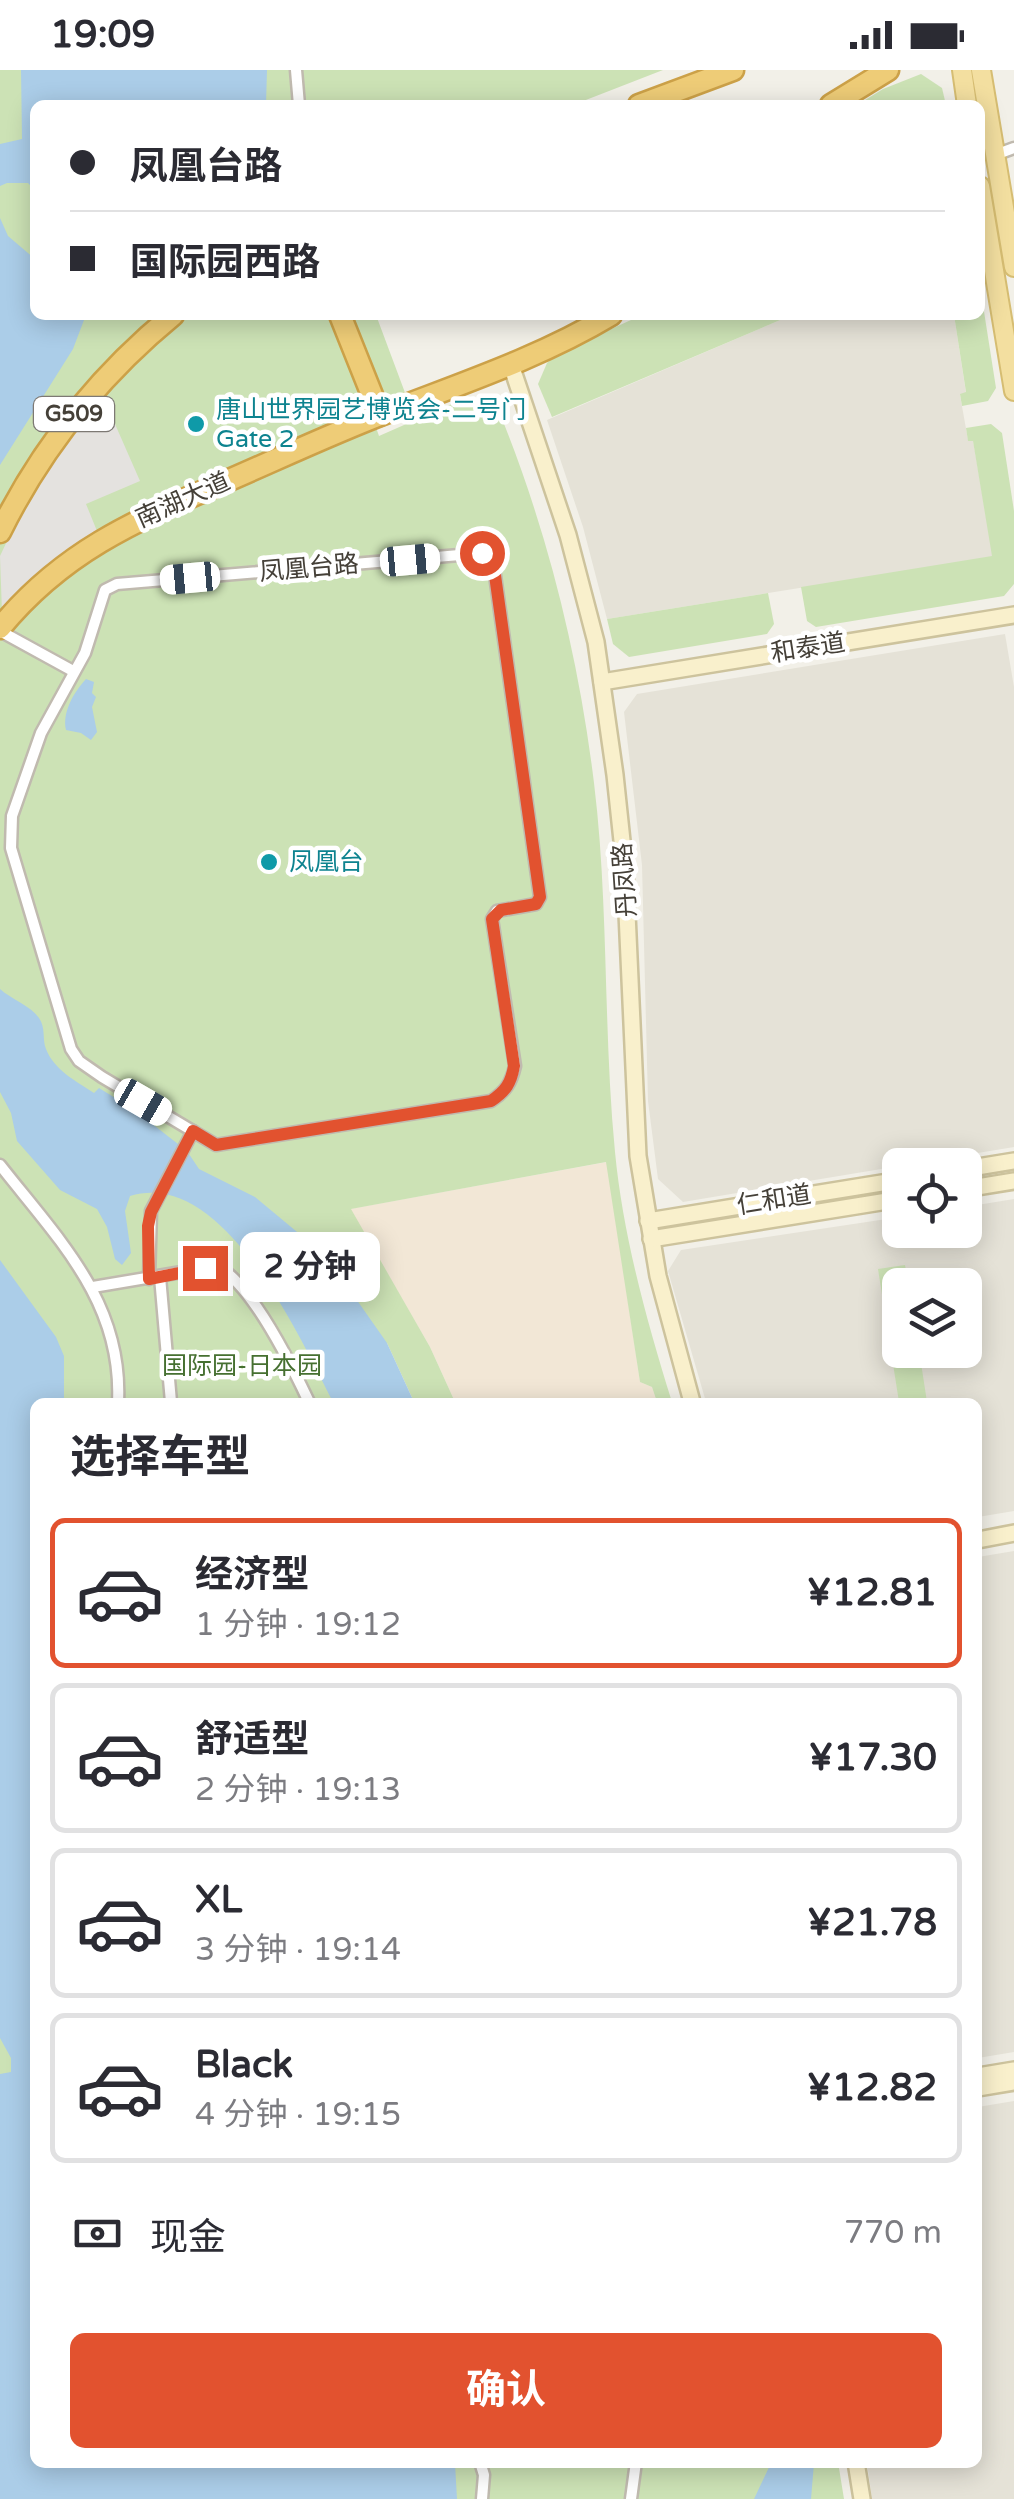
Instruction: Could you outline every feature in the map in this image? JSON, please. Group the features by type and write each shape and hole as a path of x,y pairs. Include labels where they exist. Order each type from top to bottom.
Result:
{"highway":[{"path":"652,100 733,70"},
{"path":"839,100 888,70"},
{"name":"G509","path":"0,532 64,426 128,354 168,320"},
{"path":"345,320 383,414"},
{"name":"南湖大道","path":"0,630 50,576 109,534 383,414 511,366 601,320"}],"main road":[{"path":"962,70 966,100"},
{"path":"981,70 1014,267"},
{"path":"985,216 1014,390"},
{"name":"丹凤路","path":"511,366 568,535 586,598 602,682 625,869 637,1138 651,1239 669,1325 691,1398"},
{"name":"和泰道","path":"602,682 1014,615"},
{"path":"982,1166 1014,1161"},
{"path":"982,1186 1014,1181"},
{"name":"仁和道","path":"648,1221 882,1183"},
{"name":"仁和道","path":"651,1239 882,1202"},
{"path":"982,1539 1014,1534"},
{"path":"982,2075 1014,2070"},
{"path":"982,2087 1014,2082"},
{"path":"857,2468 862,2499"}],"street":[{"path":"296,70 299,100"},
{"path":"995,155 1014,148"},
{"name":"凤凰台路","path":"482,553 493,561 540,897 536,904 501,910 492,919 514,1066 512,1079 505,1092 491,1101 216,1145 193,1131 88,1068 71,1050 11,848 9,830 41,733 85,653 105,590 111,586 482,553"},
{"path":"0,630 73,671"},
{"path":"170,1398 148,1226 156,1196 193,1131"},
{"path":"0,1165 93,1288 117,1354 118,1398"},
{"path":"93,1288 205,1268 226,1272 294,1371 307,1398"},
{"path":"482,2468 482,2499"},
{"path":"631,2499 635,2468"}],"shaded area":[{"path":"780,320 955,320 966,393 960,395 968,440 973,440 993,557 607,619 583,527 547,420"},
{"path":"104,399 140,481 86,504 97,531 36,577 2,613 0,556 10,535 39,479 68,438"},
{"path":"1005,634 1014,687 1014,1147 982,1152 982,1148 882,1148 882,1169 683,1202 658,1179 648,1101 642,865 624,712 637,694"},
{"path":"607,1162 640,1382 652,1387 656,1398 453,1398 430,1347 350,1209"},
{"path":"1014,1199 1014,1511 982,1516 982,1398 705,1398 668,1271 681,1250 882,1220 882,1248 982,1248 982,1204"},
{"path":"1014,1551 1014,2052 982,2057 982,1556"},
{"path":"1014,2101 1014,2499 872,2499 868,2468 982,2468 982,2106"}],"green space":[{"name":"国际园-日本园","path":"0,70 663,70 586,100 30,100 30,320 378,320 407,398 371,413 379,436 470,396 496,404 545,543 579,686 599,829 611,1106 619,1184 637,1278 671,1398 656,1398 652,1387 640,1382 606,1162 351,1209 430,1347 453,1398 412,1398 387,1343 393,1398 30,1398 30,2468 839,2468 844,2499 0,2499"},
{"path":"921,74 942,88 945,100 865,100"},
{"path":"985,318 996,388 988,401 962,406 960,394 966,392 955,320"},
{"path":"631,320 780,320 552,417 538,384 547,363 556,354"},
{"path":"991,424 1002,433 1014,511 1014,584 1004,596 816,627 807,621 801,587 992,556 973,441 968,441 966,428"},
{"path":"768,593 774,624 767,634 629,657 613,644 607,619"},
{"path":"894,1368 922,1368 926,1398 898,1398"}],"water":[{"path":"21,70 267,70 266,100 30,100 30,185 0,186 0,144 22,139"},
{"path":"0,218 8,236 30,255 30,320 84,320 73,349 0,465"},
{"path":"86,679 94,682 92,693 96,697 92,707 97,732 91,740 66,730 65,723 70,703"},
{"path":"0,989 39,1018 46,1049 66,1074 94,1093 99,1088 133,1109 187,1151 199,1169 255,1197 326,1256 387,1343 412,1398 331,1398 254,1263 226,1231 196,1207 164,1194 130,1196 125,1211 131,1253 122,1265 115,1259 107,1227 97,1209 60,1190 17,1141 11,1113 0,1092"},
{"path":"0,1260 56,1337 64,1356 64,1398 30,1398 30,2468 455,2468 457,2499 0,2499 0,2074 11,2072 11,2058 0,2038"},
{"path":"769,2468 814,2468 811,2499 754,2499"}],"place":[{"name":"唐山世界园艺博览会-二号门 Gate 2","path":"196,424"},
{"name":"凤凰台","path":"269,862"}],"route":[{"path":"205,1268 149,1279 151,1212 193,1131 216,1145 491,1101 505,1092 512,1079 514,1066 492,919 497,911 536,904 540,897 493,561 482,553"}]}
